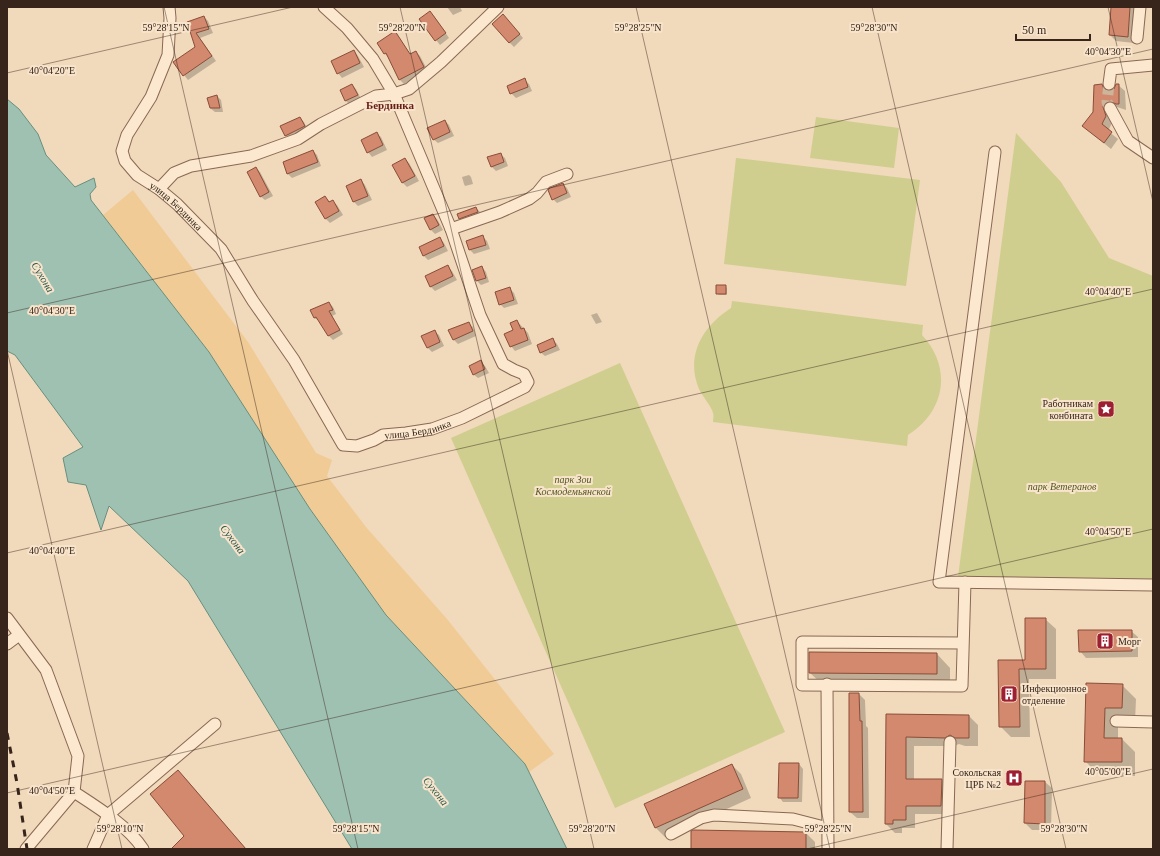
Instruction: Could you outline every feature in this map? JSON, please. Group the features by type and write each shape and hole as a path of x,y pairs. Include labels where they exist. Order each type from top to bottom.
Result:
{"street":[{"name":"улица Бердинка","path":"169,7 170,18 168,55 151,97 127,135 122,151 125,161 137,175 159,189 177,204 221,250 252,301 294,360 343,445 358,446 383,435 432,429 462,418 525,387 528,382 524,374 503,364 480,315 451,229 394,94 373,59 347,28 324,7"},
{"path":"159,189 174,173 191,166 251,156 298,139 321,124 376,96 394,94 409,89 441,62 498,7"},
{"path":"1137,38 1140,7"},
{"path":"1109,84 1111,69 1153,64"},
{"path":"1110,108 1128,141 1153,158"},
{"path":"996,152 939,582 1153,585"},
{"path":"451,229 500,212 529,199 537,193 546,182 567,174"},
{"path":"963,643 802,642 802,685 962,686 965,582"},
{"path":"7,618 46,670 78,756 74,792 26,849"},
{"path":"7,644 19,635"},
{"path":"827,684 828,849"},
{"path":"1116,721 1153,722"},
{"path":"93,849 108,815 215,724"},
{"path":"947,849 950,742"},
{"path":"74,792 108,815 138,842 143,849"},
{"path":"670,834 701,818 714,815 793,819 828,828"}],"green space":[{"path":"816,117 899,128 894,168 810,158"},
{"name":"парк Ветеранов","path":"1016,133 1061,182 1109,258 1153,276 1153,579 958,577"},
{"path":"736,158 920,180 906,286 724,264"},
{"path":"732,301 923,325 922,335 932,348 938,361 941,374 937,401 930,414 921,425 908,435 907,446 713,422 712,411 699,389 695,376 694,365 699,342 712,323 731,308"},
{"name":"парк Зои Космодемьянской","path":"620,363 785,732 615,808 451,438"}],"sand":[{"path":"133,190 248,342 316,453 332,460 327,476 366,527 447,619 554,754 529,772 525,764 386,615 310,509 209,352 103,215"}],"water":[{"name":"Сухона","path":"7,99 19,109 38,134 46,155 75,187 94,178 96,187 90,194 91,200 209,352 310,509 386,615 525,764 567,849 352,849 188,581 109,506 101,530 86,485 68,482 63,458 83,447 15,355 7,351"}],"building":[{"path":"1111,7 1130,7 1128,37 1109,35"},
{"path":"430,11 446,33 435,41 419,19"},
{"path":"503,14 520,34 509,43 492,24"},
{"path":"204,16 209,29 196,33 212,56 183,76 173,62 195,47 187,22"},
{"path":"395,31 410,54 416,51 424,67 399,80 386,53 384,54 377,43"},
{"path":"354,50 360,63 337,74 331,61"},
{"path":"525,78 528,87 510,94 507,86"},
{"path":"352,84 358,95 345,101 340,90"},
{"path":"1102,84 1104,89 1108,91 1114,89 1116,84 1119,84 1119,104 1110,101 1104,104 1103,107 1106,116 1102,124 1112,132 1104,143 1082,126 1093,112 1094,85"},
{"path":"217,95 220,108 210,108 207,98"},
{"path":"300,117 305,126 285,136 280,126"},
{"path":"445,120 450,132 433,140 427,128"},
{"path":"377,132 383,145 367,153 361,140"},
{"path":"313,150 318,162 287,174 283,162"},
{"path":"501,153 504,162 491,167 487,157"},
{"path":"405,158 415,176 402,183 392,165"},
{"path":"256,167 269,192 260,197 247,172"},
{"path":"361,179 368,196 353,202 346,186"},
{"path":"563,183 567,193 552,200 548,190"},
{"path":"325,196 329,202 333,200 339,211 325,219 315,202"},
{"path":"476,207 478,212 459,219 457,214"},
{"path":"433,214 439,225 430,230 424,218"},
{"path":"483,235 486,245 469,250 466,241"},
{"path":"440,237 444,246 423,256 419,247"},
{"path":"448,265 453,276 430,287 425,276"},
{"path":"482,266 486,278 476,281 472,270"},
{"path":"716,285 726,285 726,294 716,294"},
{"path":"510,287 514,300 499,305 495,292"},
{"path":"329,302 333,310 329,311 340,330 328,336 316,317 314,318 310,310"},
{"path":"517,320 521,329 524,328 528,340 510,347 504,334 513,330 510,323"},
{"path":"469,322 473,331 453,340 448,330"},
{"path":"435,330 440,342 427,348 421,336"},
{"path":"553,338 556,346 540,353 537,345"},
{"path":"481,360 485,369 473,375 469,366"},
{"path":"1025,618 1046,618 1046,669 1019,669 1020,727 999,727 998,660 1025,660"},
{"name":"Морг","path":"1078,630 1132,630 1132,651 1079,652"},
{"path":"809,652 937,653 937,674 809,673"},
{"path":"1086,683 1123,684 1122,708 1105,708 1104,738 1122,738 1122,762 1084,762"},
{"path":"849,693 859,693 860,721 862,721 863,812 849,812"},
{"path":"886,714 969,715 969,738 955,738 950,735 945,738 906,737 906,779 942,779 941,806 906,806 906,820 893,820 893,824 885,824"},
{"path":"779,763 799,763 798,798 778,798"},
{"path":"732,764 743,789 655,828 644,804"},
{"path":"178,770 246,849 171,849 184,836 150,794"},
{"path":"1025,781 1045,781 1045,824 1024,823"},
{"path":"691,831 806,832 806,849 691,849"}],"tunnel":[{"path":"1109,84 1107,102 1110,108"}],"railway":[{"path":"7,733 17,783 27,849"}],"place":[{"name":"Работникам конбината","path":"1106,409"},
{"name":"Морг","path":"1105,641"},
{"name":"Инфекционное отделение","path":"1009,694"},
{"name":"Сокольская ЦРБ №2","path":"1014,778"}],"district":[{"name":"Бердинка","path":"390,105"}]}
